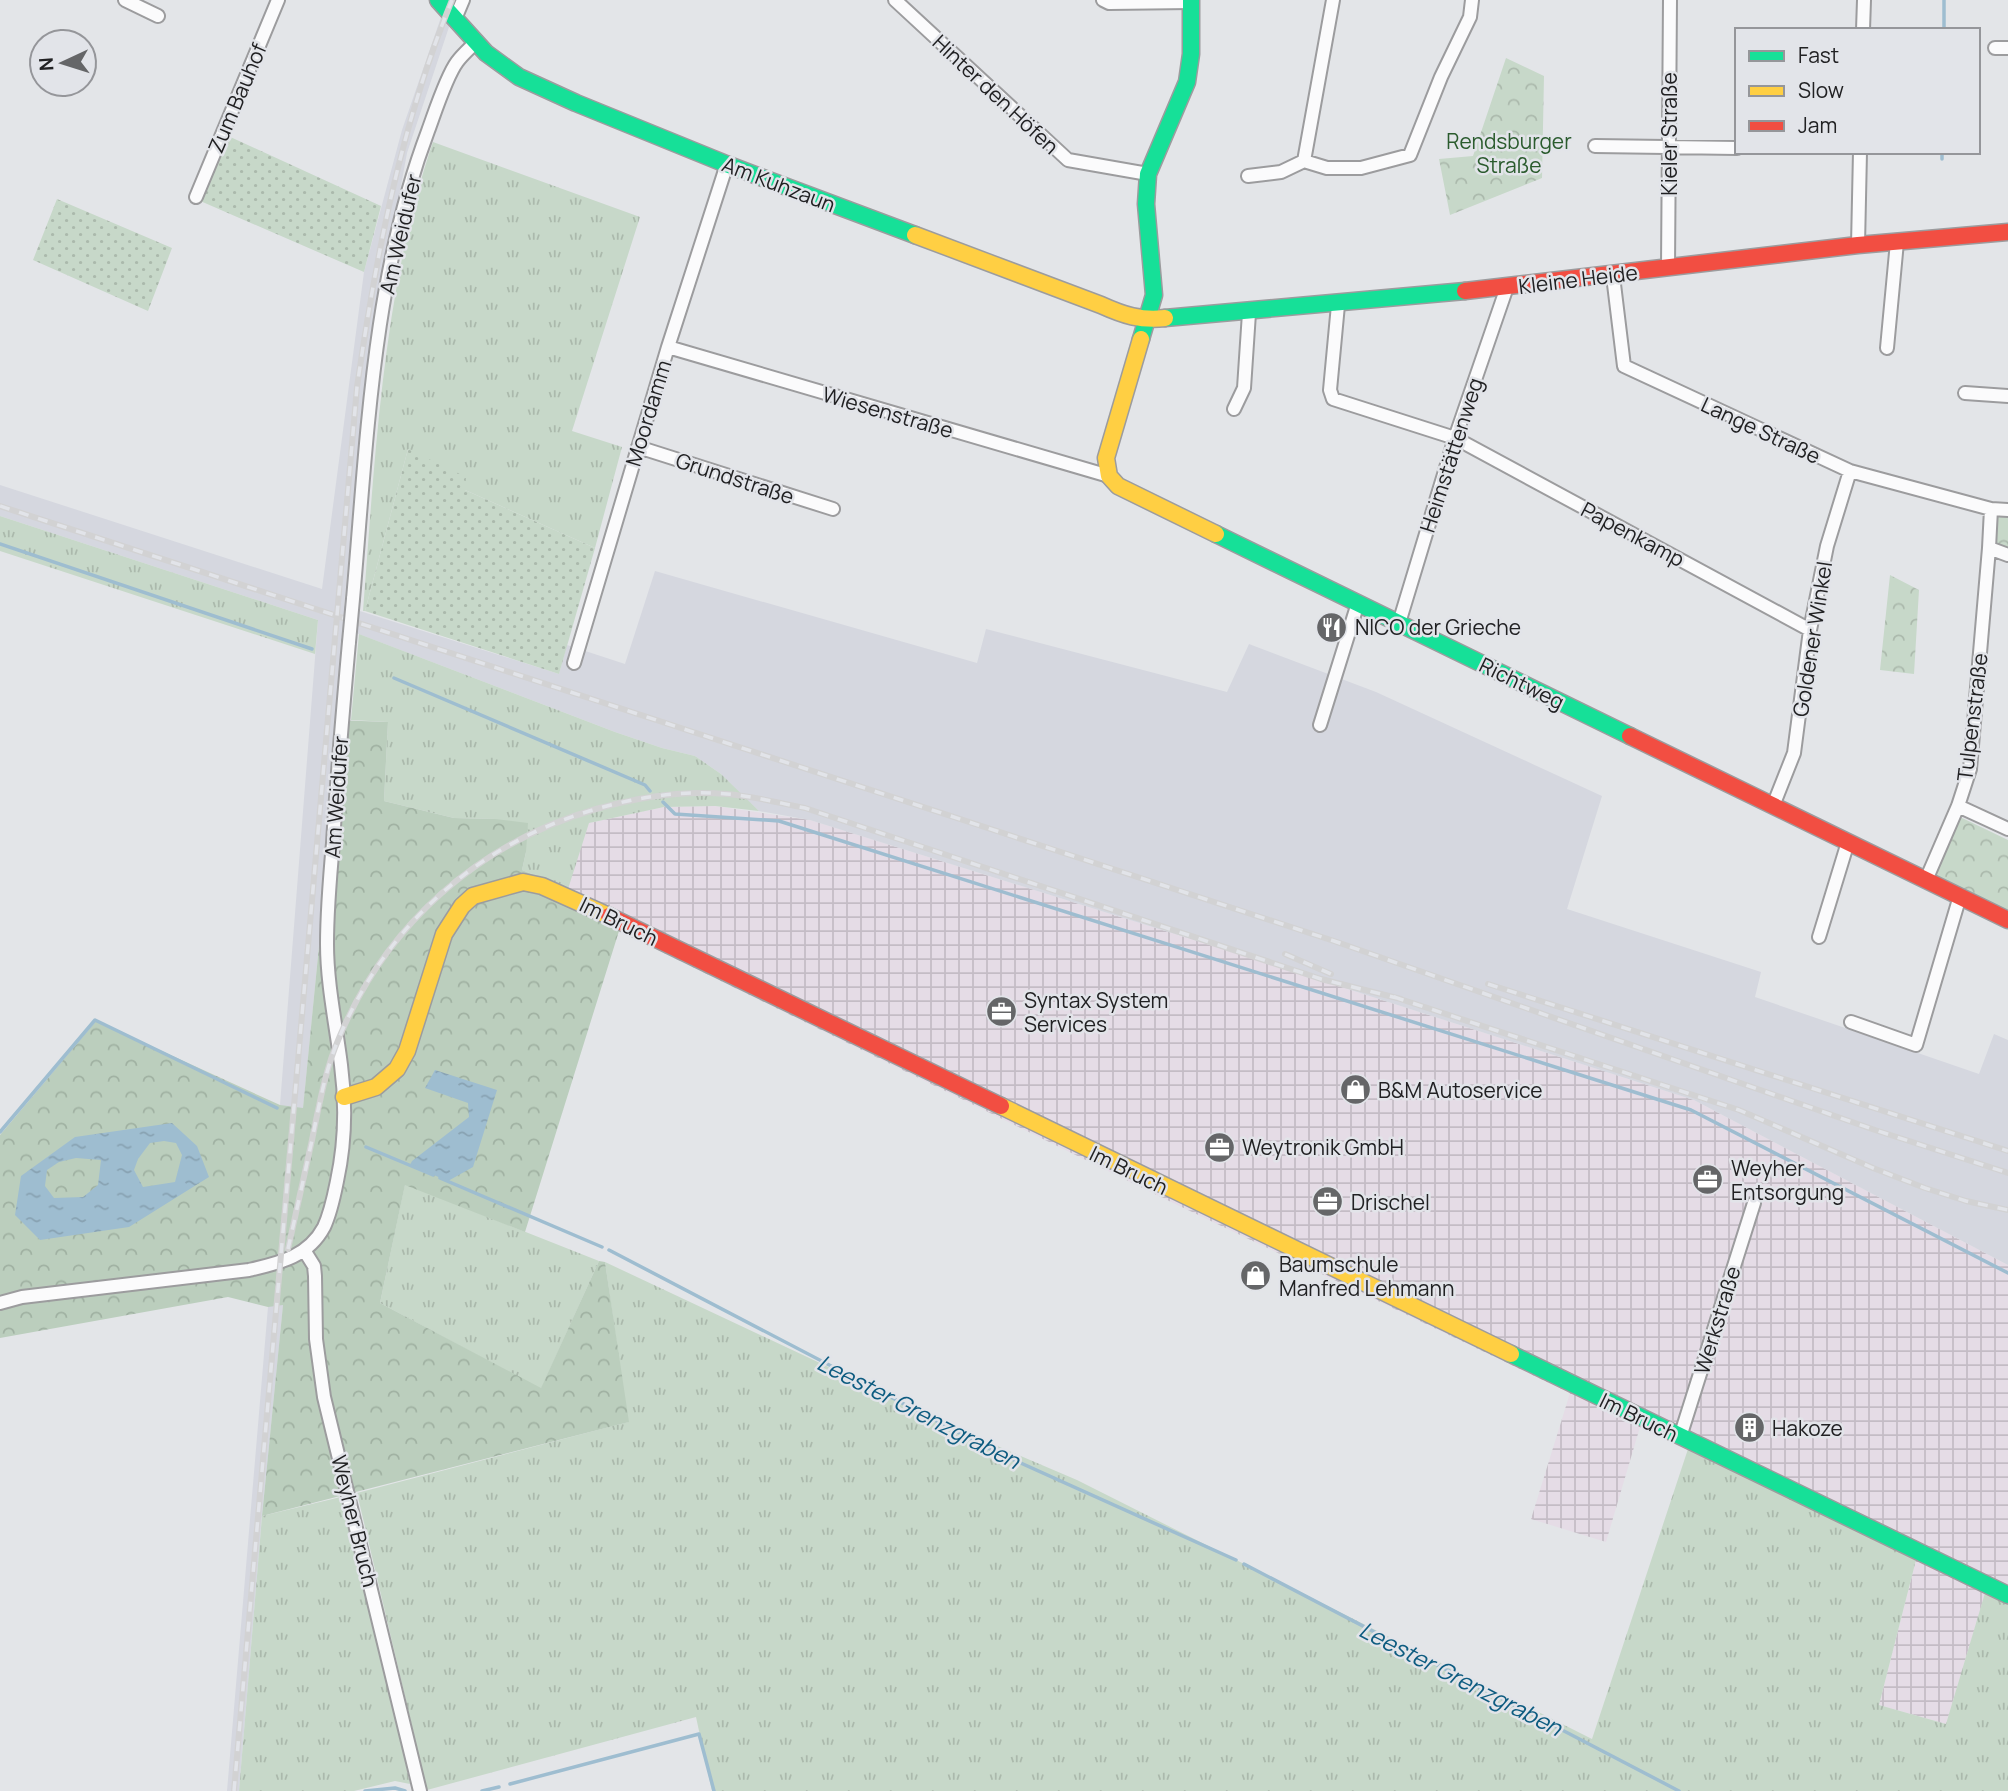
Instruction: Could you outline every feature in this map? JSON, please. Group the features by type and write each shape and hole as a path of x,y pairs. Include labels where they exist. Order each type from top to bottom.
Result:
{"street":[{"path":"125,0 158,16"},
{"name":"Zum Bauhof","path":"196,197 278,0"},
{"name":"Am Kuhzaun","path":"438,0 475,43 519,77 576,103 727,164 1122,315 1147,320"},
{"path":"455,19 463,0"},
{"name":"Hinter den Höfen","path":"895,0 1068,160 1148,174"},
{"path":"1103,0 1109,3 1191,1 1191,54 1187,82 1148,174 1146,204 1154,295 1106,458 1109,476"},
{"path":"1304,161 1333,0"},
{"path":"1248,176 1281,172 1304,161 1327,167 1361,168 1410,155 1441,78 1470,17 1472,0"},
{"name":"Kieler Straße","path":"1668,268 1670,0"},
{"path":"1863,28 1864,0"},
{"name":"Am Weidufer","path":"0,1303 279,1264 304,1250 324,1227 341,1161 344,1097 327,945 336,794 371,400 384,302 416,163 456,63 475,43"},
{"path":"1595,146 1735,148"},
{"path":"1858,245 1860,154"},
{"name":"Moordamm","path":"574,663 668,347 727,164"},
{"name":"Kleine Heide","path":"1147,320 1338,305 1613,276 1858,245 2008,232"},
{"path":"1887,348 1897,242"},
{"name":"Lange Straße","path":"1613,276 1623,366 1850,471 1991,509 2008,510"},
{"name":"Heimstättenweg","path":"1399,623 1455,438 1507,287"},
{"name":"Papenkamp","path":"1338,305 1330,390 1334,399 1455,438 1810,630"},
{"path":"1234,409 1244,388 1249,313"},
{"name":"Wiesenstraße","path":"668,347 1109,476"},
{"path":"1965,393 2008,396"},
{"name":"Grundstraße","path":"638,447 833,509"},
{"name":"Goldener Winkel","path":"1773,807 1794,752 1810,630 1828,547 1850,471"},
{"name":"Richtweg","path":"1109,476 1118,486 2008,920"},
{"path":"1991,509 1989,548 2008,555"},
{"name":"Tulpenstraße","path":"1926,880 1958,806 1970,769 1989,548"},
{"path":"1320,726 1358,603"},
{"path":"1958,806 2008,829"},
{"path":"1819,937 1848,842"},
{"name":"Im Bruch","path":"344,1097 376,1087 397,1069 407,1051 444,934 462,906 473,896 502,886 523,882 542,886 2008,1595"},
{"path":"1851,1022 1916,1045 1960,896"},
{"name":"Werkstraße","path":"1680,1437 1754,1203"},
{"name":"Weyher Bruch","path":"304,1250 315,1276 316,1339 324,1397 420,1791"}],"shaded area":[{"path":"447,0 458,0 407,153 365,387 344,606 559,674 567,645 625,664 655,571 977,663 986,629 1227,692 1249,644 1376,692 1602,796 1567,909 1761,972 1755,997 1979,1074 1994,1034 2008,1040 2008,1265 1694,1100 810,820 759,811 746,799 687,798 633,804 558,825 463,879 435,904 406,936 351,1019 334,1062 288,1256 262,1516 239,1791 227,1791 268,1307 280,1105 318,620 0,516 0,485 322,589 364,272 402,130","holes":["343,628 615,732 695,756 721,774 735,788 684,788 630,794 556,817 491,849 455,871 395,930 349,1004 326,1060 295,1190 320,936"]},
{"path":"715,806 810,820 1694,1100 2008,1265 2008,1604 1985,1594 1946,1724 1879,1705 1917,1556 1640,1427 1606,1542 1531,1519 1570,1393 1167,1200 562,903 589,823 664,807"}],"green space":[{"name":"Rendsburger Straße","path":"1506,58 1544,76 1542,178 1450,215 1439,159 1473,156"},
{"path":"226,135 381,206 364,272 198,200"},
{"path":"433,142 640,217 572,431 622,447 595,548 465,490 408,449 363,611 377,433 392,314 416,198"},
{"path":"57,199 172,248 148,311 33,260"},
{"path":"408,449 466,477 465,490 595,548 559,674 365,611"},
{"path":"1993,511 2008,512 2008,554 1991,547"},
{"path":"0,516 318,620 315,654 0,551"},
{"path":"1890,575 1919,590 1914,674 1880,670"},
{"path":"359,634 615,732 695,756 721,774 759,811 715,806 664,807 589,823 568,889 522,870 526,852 495,819 454,818 384,801 388,722 351,720"},
{"path":"335,720 388,722 384,801 454,818 528,823 522,870 568,889 619,931 525,1232 405,1185 380,1303 541,1388 599,1261 605,1262 629,1422 262,1516 283,1305 268,1307 228,1297 0,1338 0,1135 96,1021 280,1105 303,1108 320,936"},
{"path":"1960,817 2008,840 2008,912 1931,875"},
{"path":"405,1184 599,1261 541,1389 380,1303"},
{"path":"605,1262 988,1442 1077,1480 1592,1739 1688,1449 1917,1556 1879,1705 1946,1724 1985,1593 2008,1604 2008,1791 712,1791 696,1717 427,1790 357,1493 628,1422"},
{"path":"349,1495 410,1784 395,1781 354,1791 239,1791 262,1516"}],"water":[{"path":"435,1070 497,1090 473,1167 448,1181 410,1165 469,1117 468,1103 425,1088"},
{"path":"172,1123 197,1146 209,1177 129,1227 40,1240 15,1215 21,1176 75,1137","holes":["150,1143 176,1143 182,1155 175,1182 143,1187 134,1170 138,1159","76,1158 101,1160 98,1185 83,1197 54,1198 45,1186 47,1170 59,1162"]}],"waterway":[{"path":"1944,0 1944,28"},
{"path":"1942,154 1942,159"},
{"path":"0,544 312,649"},
{"path":"394,678 645,785 650,791"},
{"path":"663,802 675,814 779,821 1691,1110 2008,1273"},
{"name":"Leester Grenzgraben","path":"0,1132 95,1020 277,1108"},
{"name":"Leester Grenzgraben","path":"366,1147 433,1175"},
{"name":"Leester Grenzgraben","path":"440,1178 602,1247"},
{"name":"Leester Grenzgraben","path":"609,1250 994,1451 1236,1560"},
{"name":"Leester Grenzgraben","path":"1244,1564 1679,1791"},
{"path":"510,1784 699,1734 714,1791"},
{"path":"482,1791 499,1787"},
{"path":"365,1791 395,1788 405,1791"}],"railway":[{"path":"234,1791 357,387 392,191 418,94 452,0"},
{"path":"0,506 1334,941 1875,1130 2008,1173"},
{"path":"288,1249 330,1063 359,997 382,959 410,925 441,894 475,867 513,843 553,824 628,801 677,794 710,793 747,796 805,808 1321,979 1401,999"},
{"path":"1285,954 1331,974"},
{"path":"1488,984 2008,1151"},
{"path":"1394,997 1739,1110 1925,1188 2008,1210"}],"traffic: fast":[{"path":"438,0 486,53 519,77 726,164 915,235"},
{"path":"1141,339 1154,295 1146,204 1148,174 1187,82 1191,54 1191,0"},
{"path":"1165,318 1465,291"},
{"path":"1216,534 1630,736"},
{"path":"1511,1354 2008,1595"}],"traffic: slow":[{"path":"915,235 1125,314 1148,319 1165,318"},
{"path":"1141,339 1106,458 1109,476 1118,486 1216,534"},
{"path":"344,1097 376,1087 397,1069 407,1051 444,934 462,906 473,896 523,882 542,886 609,916"},
{"path":"1001,1106 1511,1354"}],"traffic: jam":[{"path":"1465,291 1858,245 2008,232"},
{"path":"1630,736 2008,920"},
{"path":"609,916 1001,1106"}],"place":[{"name":"NICO der Grieche","path":"1332,627"},
{"name":"Syntax System Services","path":"1001,1012"},
{"name":"B&M Autoservice","path":"1355,1090"},
{"name":"Weytronik GmbH","path":"1219,1147"},
{"name":"Weyher Entsorgung","path":"1708,1180"},
{"name":"Drischel","path":"1328,1202"},
{"name":"Baumschule Manfred Lehmann","path":"1256,1276"},
{"name":"Hakoze","path":"1749,1428"}]}
